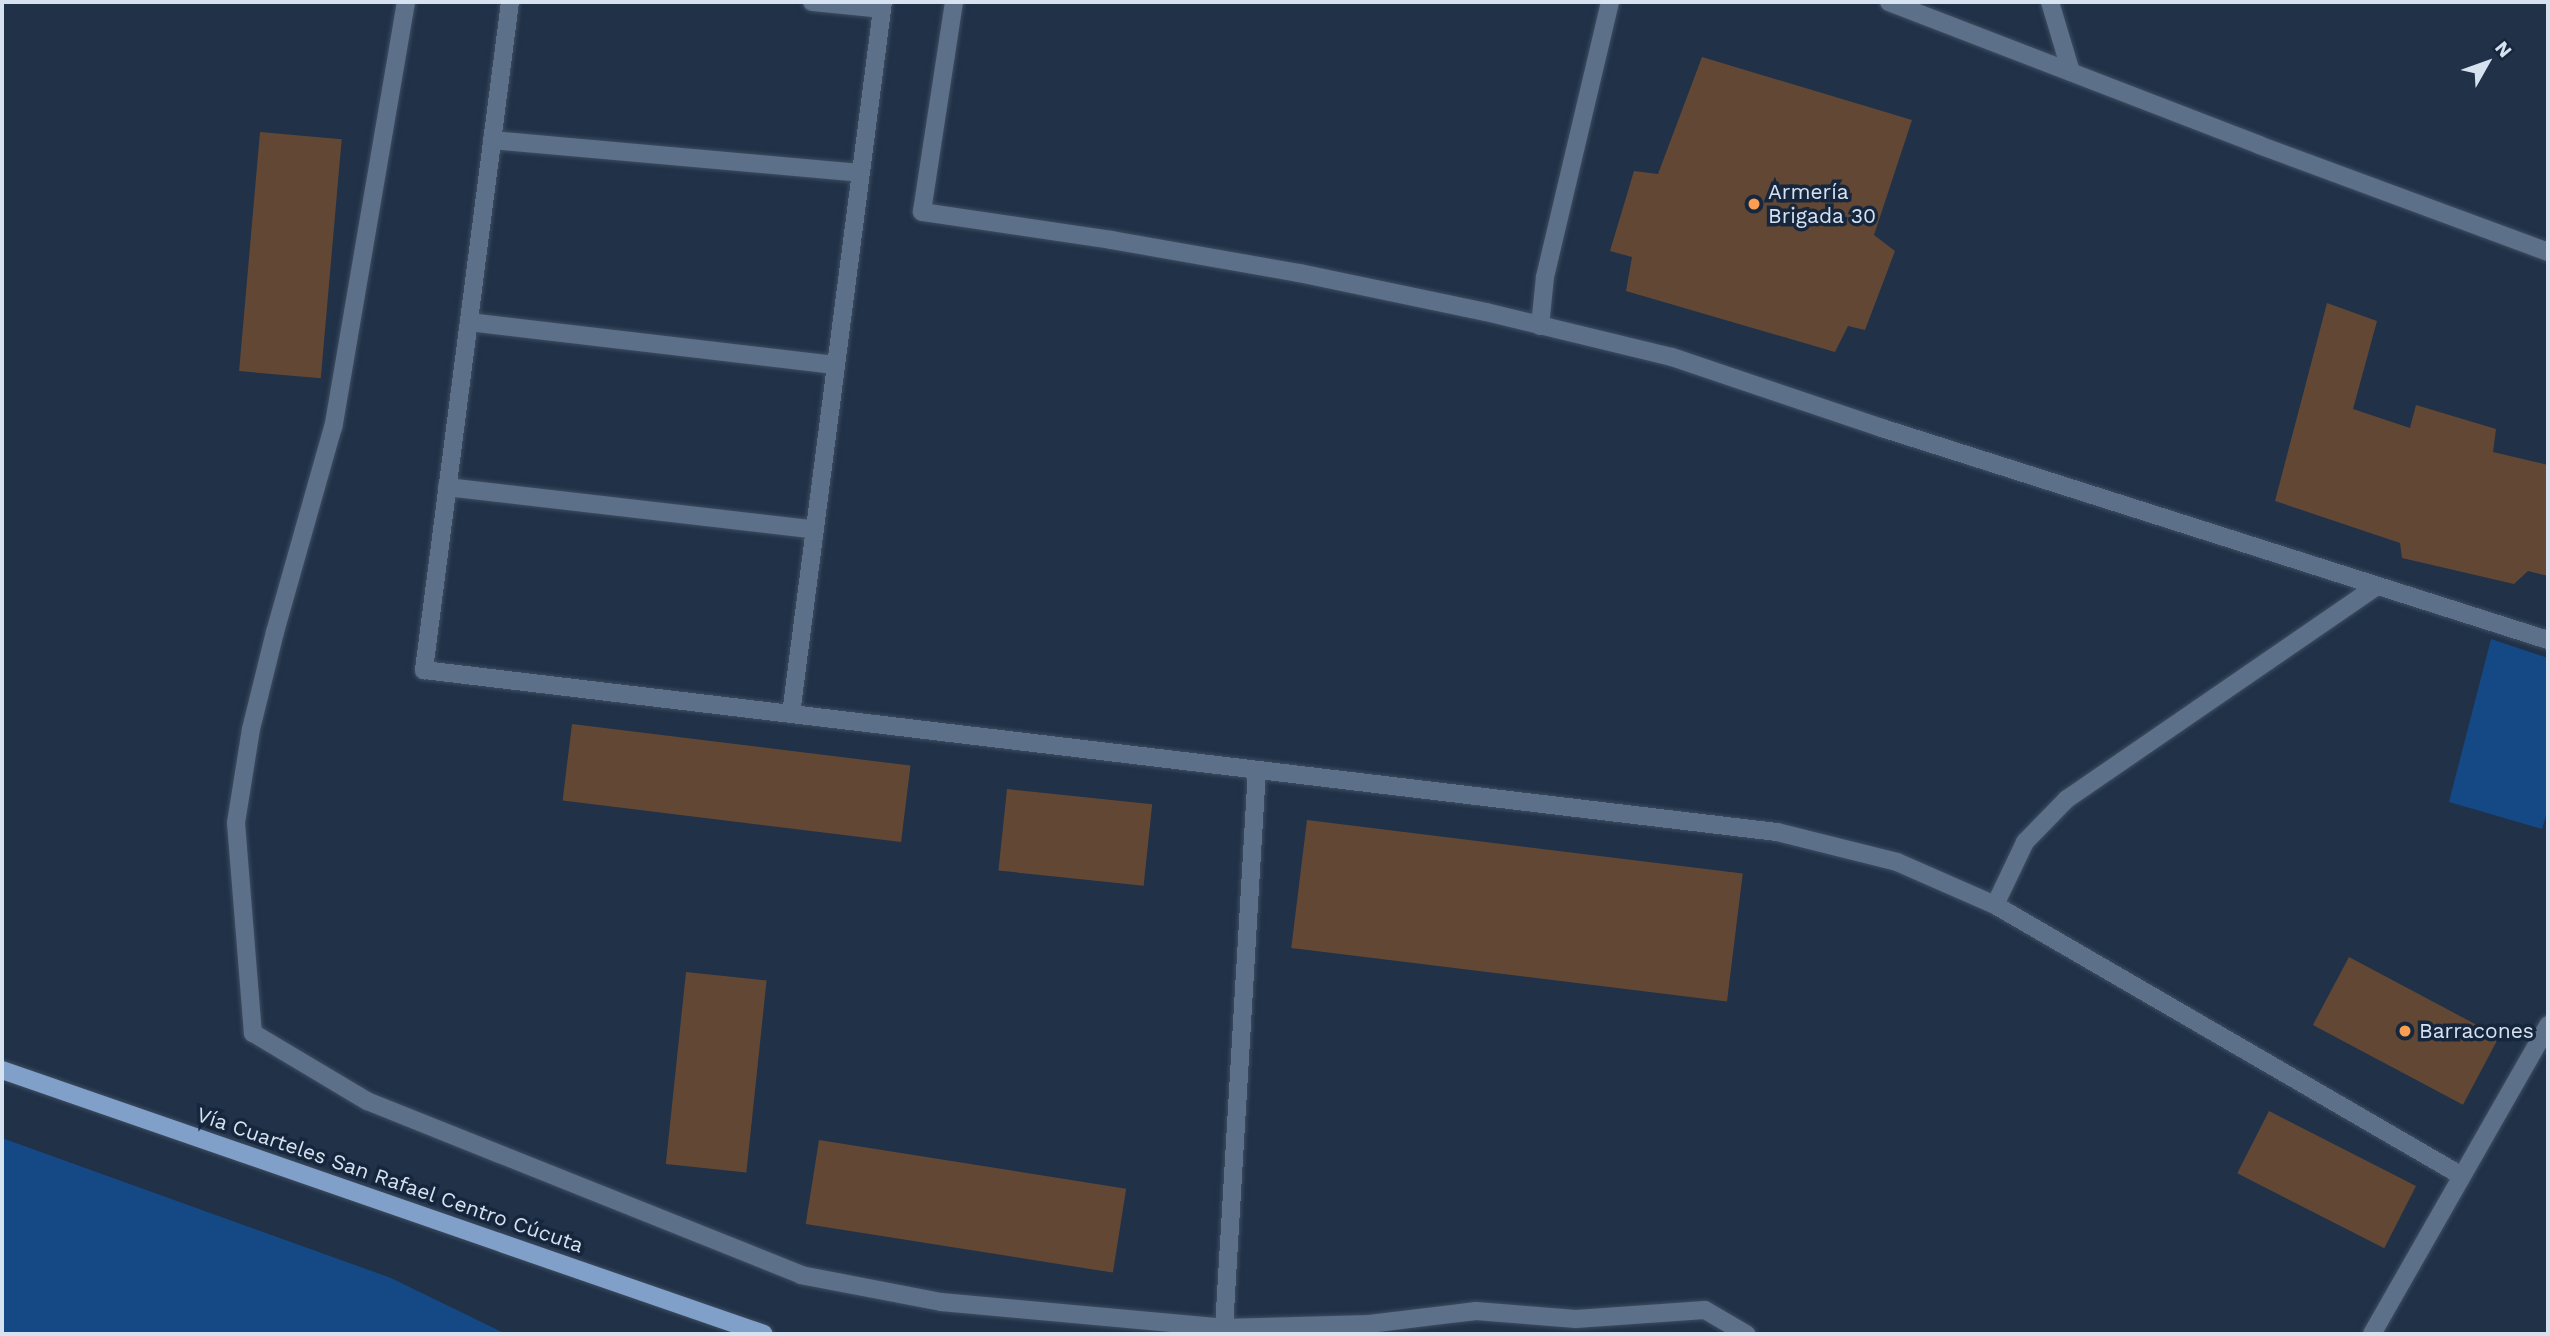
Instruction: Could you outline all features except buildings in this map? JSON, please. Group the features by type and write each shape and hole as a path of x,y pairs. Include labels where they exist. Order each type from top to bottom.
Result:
{"main road":[{"name":"Vía Cuarteles San Rafael Centro Cúcuta","path":"2,1070 764,1334"}],"street":[{"path":"406,2 333,427 275,632 251,729 236,822 253,1034 367,1101 801,1275 941,1302 1224,1328 1369,1324 1476,1311 1576,1319 1705,1310 1746,1334"},
{"path":"510,2 424,670 1777,832 1897,862 1995,905 2462,1176"},
{"path":"791,714 812,528 882,5 812,2"},
{"path":"954,2 922,212 1111,240 1299,273 1672,357 2376,587 2548,640"},
{"path":"1540,326 1545,277 1610,2"},
{"path":"1889,2 2548,252"},
{"path":"2050,2 2071,72"},
{"path":"492,140 860,173"},
{"path":"469,322 834,365"},
{"path":"447,488 812,528"},
{"path":"1995,905 2025,842 2067,799 2376,587"},
{"path":"1224,1328 1256,770"},
{"path":"2372,1334 2548,1025"}],"shaded area":[{"path":"2491,639 2548,658 2548,809 2542,829 2449,802"},
{"path":"2,1138 391,1278 506,1334 2,1334"}],"place":[{"name":"Armería Brigada 30","path":"1754,204"},
{"name":"Barracones","path":"2405,1031"}]}
